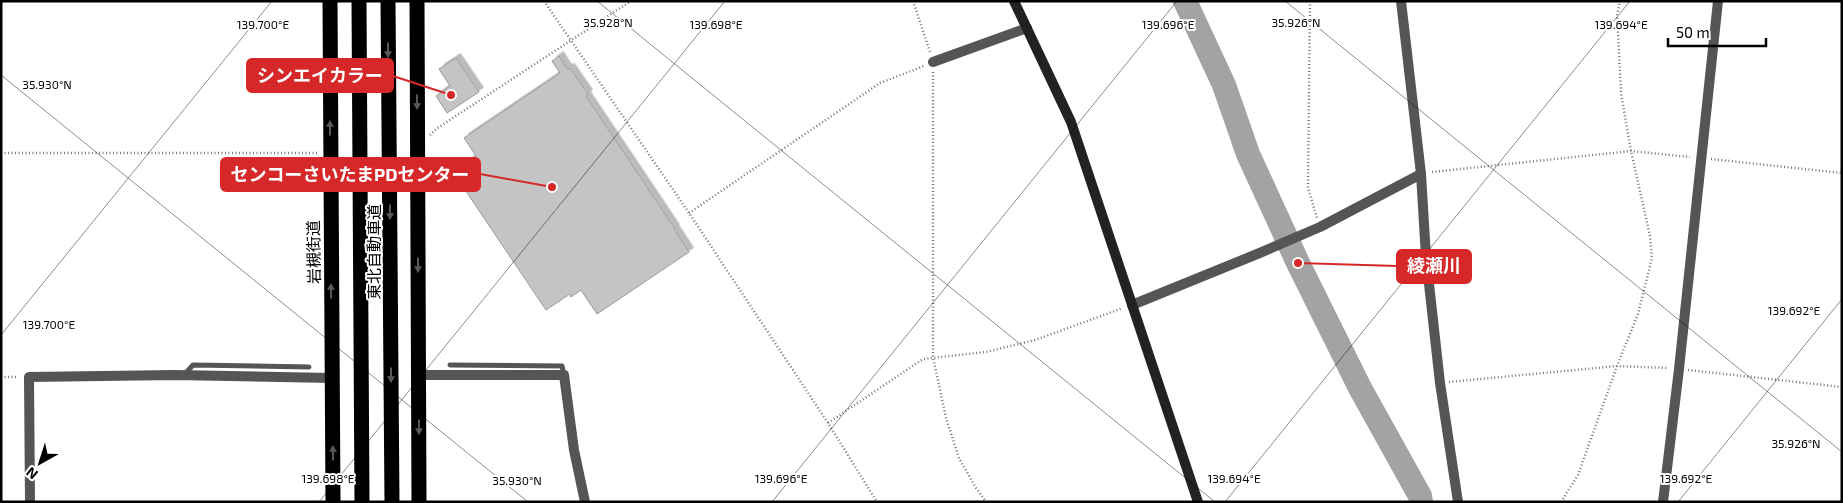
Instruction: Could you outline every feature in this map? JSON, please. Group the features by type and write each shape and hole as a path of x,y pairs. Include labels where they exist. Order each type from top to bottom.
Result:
{"highway":[{"name":"岩槻街道","path":"330,1 333,502"},
{"name":"東北自動車道","path":"359,1 362,502"},
{"name":"東北自動車道","path":"388,1 392,502"},
{"path":"417,1 420,502"}],"street":[{"path":"1014,1 1071,122 1198,502"},
{"path":"1401,1 1421,174 1426,257 1440,383 1458,502"},
{"path":"1663,502 1718,1"},
{"path":"933,62 1027,28"},
{"path":"1132,305 1320,227 1421,174"},
{"path":"30,502 29,377 184,375 332,378"},
{"path":"419,375 564,375 574,450 585,502"}],"lane":[{"path":"184,375 193,365 309,367"},
{"path":"450,365 562,366 564,375"}],"path":[{"path":"544,1 570,42 689,213 828,423 877,502"},
{"path":"418,148 436,129 631,1"},
{"path":"913,1 933,62 933,357 946,418 959,458 986,502"},
{"path":"1310,1 1308,188 1320,227"},
{"path":"1561,502 1578,475 1617,366 1638,314 1652,258 1650,236 1631,151 1621,93 1617,15 1620,1"},
{"path":"689,213 880,83 933,62"},
{"path":"1421,174 1631,151 1842,173"},
{"path":"1,153 330,153"},
{"path":"828,423 923,359 986,352 1035,340 1132,305"},
{"path":"1440,383 1617,366 1679,369 1842,387"},
{"path":"1,377 29,377"}],"building":[{"path":"559,56 567,69 570,68 588,94 586,96 689,252 597,314 581,290 571,297 570,294 546,310 453,172 476,156 464,138 560,73 552,61"},
{"path":"456,58 479,92 447,113 436,96 450,86 439,69"}],"waterway":[{"path":"1185,1 1224,85 1248,154 1298,263 1360,388 1420,496 1421,502"}],"place":[{"name":"シンエイカラー","path":"451,95"},
{"name":"センコーさいたまPDセンター","path":"552,187"},
{"name":"綾瀬川","path":"1298,263"}]}
